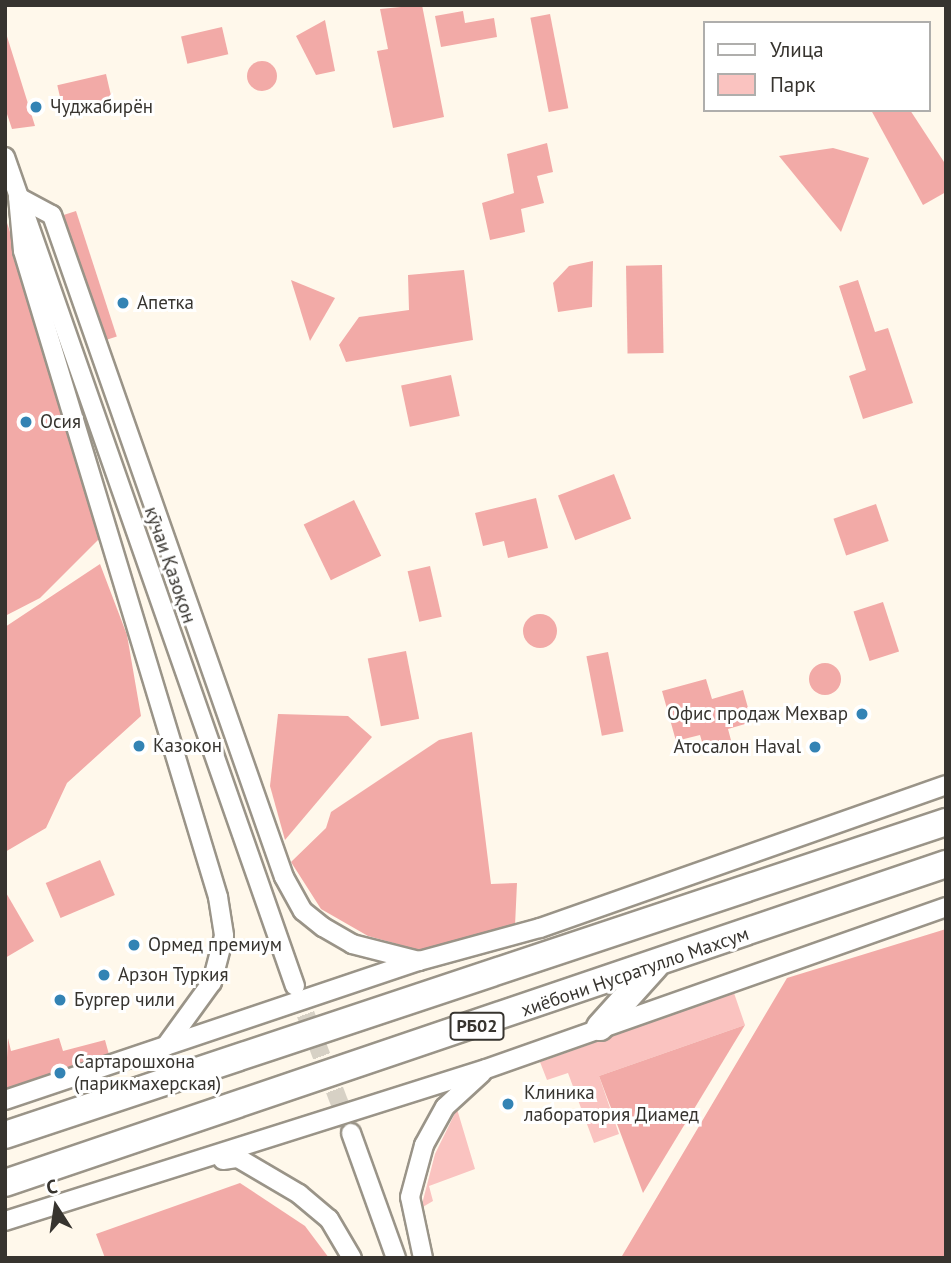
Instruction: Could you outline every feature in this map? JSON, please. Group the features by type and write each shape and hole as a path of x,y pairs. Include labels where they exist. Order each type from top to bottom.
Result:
{"highway":[{"name":"РБ02","path":"5,1135 946,822"},
{"name":"хиёбони Нусратулло Махсум","path":"5,1183 946,864"},
{"path":"600,1027 656,964"}],"street":[{"name":"кӯчаи Қазоқон","path":"5,157 11,202 295,986"},
{"path":"11,202 51,215 284,877 303,911 323,927 352,944 419,961"},
{"path":"11,202 23,251 218,897 224,936 212,982 164,1048"},
{"path":"5,1100 419,961 540,928 946,785"},
{"path":"5,1221 202,1163 486,1069 946,907"},
{"path":"423,1258 410,1197 424,1144 445,1107 486,1069"},
{"path":"351,1133 396,1258"},
{"path":"202,1163 238,1158 265,1171 329,1219 352,1258"}],"green space":[{"path":"734,993 745,1025 599,1076 619,1134 594,1143 568,1073 547,1080 540,1062"},
{"path":"457,1109 475,1169 429,1186 433,1201 421,1208 435,1154"}],"shaded area":[{"path":"422,5 444,117 393,128 377,51 388,49 380,9"},
{"path":"463,11 465,23 494,18 497,37 441,47 435,16"},
{"path":"550,14 568,108 549,112 530,18"},
{"path":"325,20 335,71 316,75 296,36"},
{"path":"222,27 228,54 187,64 181,36"},
{"path":"5,30 35,126 12,129 5,108"},
{"path":"262,61 273,65 277,76 273,87 262,91 251,87 247,76 251,65"},
{"path":"106,74 112,99 63,111 57,85"},
{"path":"872,112 911,112 946,165 946,192 923,205"},
{"path":"547,143 553,172 537,176 544,203 521,209 525,232 490,240 482,203 514,193 507,154"},
{"path":"833,148 869,158 841,232 779,156"},
{"path":"76,211 117,337 87,346 47,221"},
{"path":"6,220 110,528 40,598 5,616"},
{"path":"593,261 592,307 558,312 553,283 569,266"},
{"path":"662,265 664,353 628,354 626,266"},
{"path":"464,270 473,340 346,362 339,345 359,317 409,310 408,275"},
{"path":"291,280 335,298 310,341"},
{"path":"858,280 875,332 888,328 913,403 863,419 849,376 866,370 839,286"},
{"path":"451,375 460,416 410,427 401,386"},
{"path":"614,474 631,519 575,540 558,496"},
{"path":"536,498 548,548 508,558 504,541 483,546 475,513"},
{"path":"354,500 381,556 331,580 304,525"},
{"path":"876,504 889,541 846,556 833,519"},
{"path":"100,564 127,635 141,716 67,783 46,828 5,852 5,627"},
{"path":"430,566 442,617 419,622 408,571"},
{"path":"883,602 899,651 870,661 854,612"},
{"path":"540,614 552,619 557,631 552,643 540,648 528,643 523,631 528,619"},
{"path":"406,651 419,719 381,726 368,658"},
{"path":"608,652 623,732 602,736 586,656"},
{"path":"825,663 836,668 841,679 836,690 825,695 814,690 809,679 814,668"},
{"path":"706,679 712,699 743,690 752,722 728,729 732,744 705,752 700,735 676,741 662,691"},
{"path":"278,714 348,716 372,737 285,840 270,786"},
{"path":"472,732 491,884 517,883 515,926 419,950 368,936 321,909 291,862 326,828 331,812 439,740"},
{"path":"100,860 115,895 61,918 46,883"},
{"path":"5,891 34,941 5,958"},
{"path":"946,929 946,1258 614,1258 622,1256 787,978"},
{"path":"745,1025 643,1193 599,1076"},
{"path":"8,1038 11,1051 59,1038 63,1051 105,1040 113,1069 5,1097"},
{"path":"240,1183 305,1226 329,1258 105,1258 96,1234"}],"tunnel":[{"path":"296,989 351,1133"}],"place":[{"name":"Чуджабирён","path":"36,107"},
{"name":"Апетка","path":"123,303"},
{"name":"Осия","path":"26,422"},
{"name":"Офис продаж Мехвар","path":"862,714"},
{"name":"Казокон","path":"139,746"},
{"name":"Атосалон Haval","path":"815,747"},
{"name":"Ормед премиум","path":"134,945"},
{"name":"Арзон Туркия","path":"104,975"},
{"name":"Бургер чили","path":"60,1000"},
{"name":"Сартарошхона (парикмахерская)","path":"60,1073"},
{"name":"Клиника лаборатория Диамед","path":"508,1104"}]}
